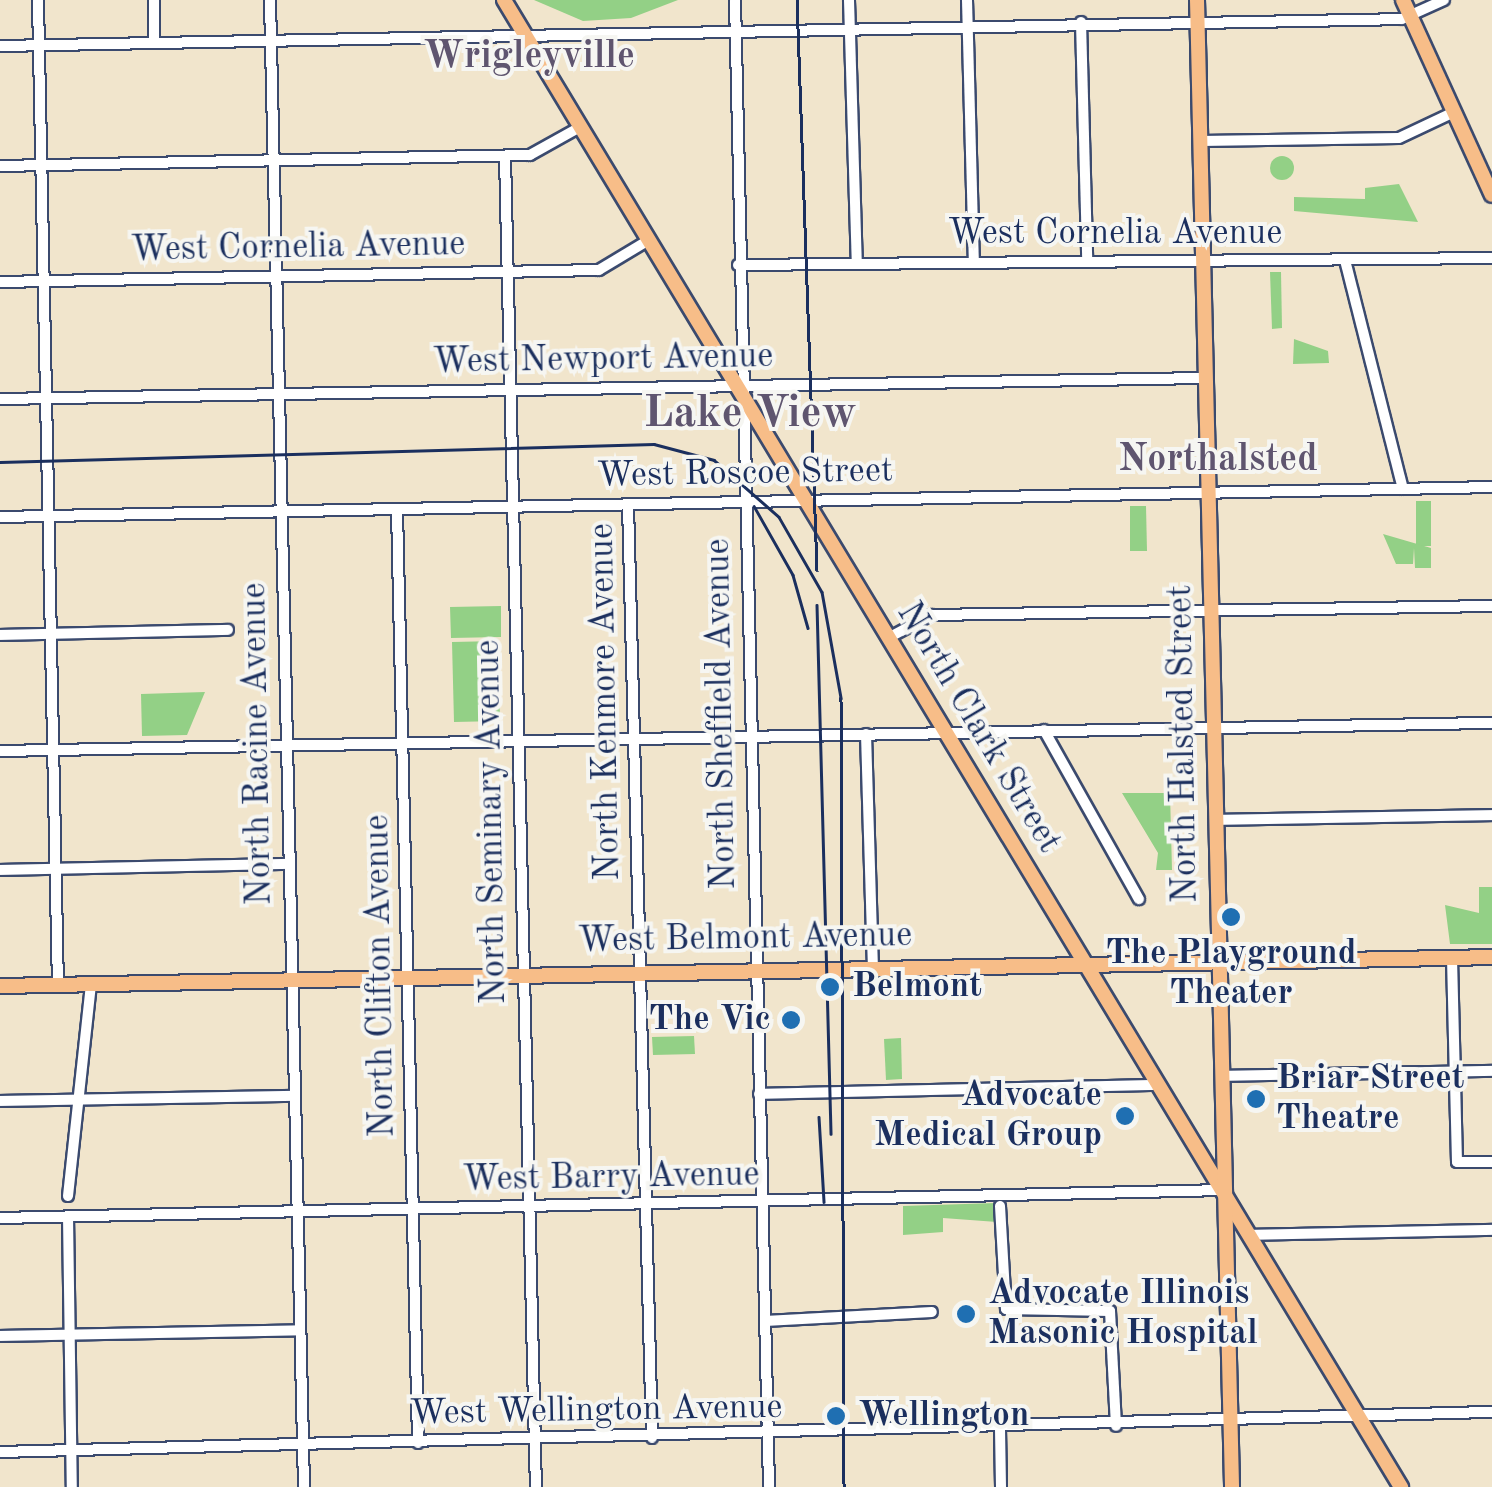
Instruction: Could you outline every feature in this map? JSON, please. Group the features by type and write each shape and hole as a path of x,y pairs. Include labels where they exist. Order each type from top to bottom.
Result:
{"main road":[{"name":"North Clark Street","path":"504,0 1400,1487"},
{"name":"North Halsted Street","path":"1197,0 1232,1487"},
{"path":"1403,0 1492,195"},
{"name":"West Belmont Avenue","path":"0,986 874,966 1492,957"}],"street":[{"path":"38,0 58,984"},
{"path":"154,0 154,43"},
{"name":"North Racine Avenue","path":"270,0 304,1487"},
{"name":"North Sheffield Avenue","path":"735,0 740,387 769,1487"},
{"path":"848,0 856,263"},
{"path":"966,0 974,260"},
{"path":"0,46 1410,15 1444,0"},
{"path":"1081,22 1087,258"},
{"path":"1201,141 1399,138 1454,112"},
{"path":"0,166 530,155 580,127"},
{"name":"North Seminary Avenue","path":"505,156 536,1487"},
{"name":"West Cornelia Avenue","path":"0,282 599,270 649,240"},
{"name":"West Cornelia Avenue","path":"738,265 1087,258 1492,258"},
{"path":"1345,260 1403,489"},
{"name":"West Newport Avenue","path":"0,399 1206,378"},
{"name":"West Roscoe Street","path":"0,516 1492,487"},
{"name":"North Kenmore Avenue","path":"628,504 652,1438"},
{"name":"North Clifton Avenue","path":"398,508 418,1443"},
{"path":"888,638 931,615 1492,606"},
{"path":"0,635 228,630"},
{"path":"0,751 1492,723"},
{"path":"1044,730 1140,899"},
{"path":"866,734 874,966"},
{"path":"1215,820 1492,816"},
{"path":"0,870 288,864"},
{"path":"1452,958 1457,1162 1492,1162"},
{"path":"68,1196 72,1099 91,984"},
{"path":"1221,1076 1492,1071"},
{"path":"759,1094 1157,1085"},
{"path":"0,1101 293,1096"},
{"name":"West Barry Avenue","path":"0,1218 1223,1190"},
{"path":"1000,1206 1006,1309 1110,1311 1116,1426"},
{"path":"68,1216 72,1487"},
{"path":"1248,1235 1492,1230"},
{"path":"765,1320 932,1312"},
{"path":"0,1336 299,1330"},
{"name":"West Wellington Avenue","path":"0,1452 1116,1426 1492,1412"},
{"path":"1000,1429 1001,1487"}],"green space":[{"path":"534,0 678,0 631,18 583,21"},
{"path":"1282,156 1294,168 1282,180 1270,168"},
{"path":"1399,184 1418,222 1294,211 1294,197 1365,199 1365,188"},
{"path":"1270,272 1281,272 1282,328 1272,329"},
{"path":"1294,339 1328,351 1329,363 1293,364"},
{"path":"1416,501 1431,501 1431,546 1416,546"},
{"path":"1130,506 1146,506 1147,551 1130,551"},
{"path":"1383,534 1431,548 1431,568 1415,568 1414,548 1413,564 1396,564"},
{"path":"501,606 501,637 451,638 450,607"},
{"path":"498,641 500,721 454,722 452,642"},
{"path":"205,692 187,735 142,736 141,694"},
{"path":"1122,793 1170,793 1172,870 1156,870 1158,853"},
{"path":"1479,887 1492,887 1492,944 1450,944 1445,905 1479,913"},
{"path":"694,1036 695,1054 653,1055 652,1037"},
{"path":"901,1038 902,1079 886,1080 884,1039"},
{"path":"996,1203 997,1222 943,1218 943,1232 903,1235 903,1206"}],"railway":[{"path":"797,0 817,570"},
{"path":"0,462 654,444 714,460 779,517 822,592 841,698 844,1487"},
{"path":"754,506 793,575 808,628"},
{"path":"817,605 831,1134"},
{"path":"819,1117 824,1202"}],"place":[{"name":"The Playground Theater","path":"1231,917"},
{"name":"Belmont","path":"830,987"},
{"name":"The Vic","path":"791,1020"},
{"name":"Briar Street Theatre","path":"1256,1099"},
{"name":"Advocate Medical Group","path":"1125,1116"},
{"name":"Advocate Illinois Masonic Hospital","path":"966,1314"},
{"name":"Wellington","path":"836,1416"}],"district":[{"name":"Wrigleyville","path":"529,58"},
{"name":"Lake View","path":"750,415"},
{"name":"Northalsted","path":"1218,461"}]}
